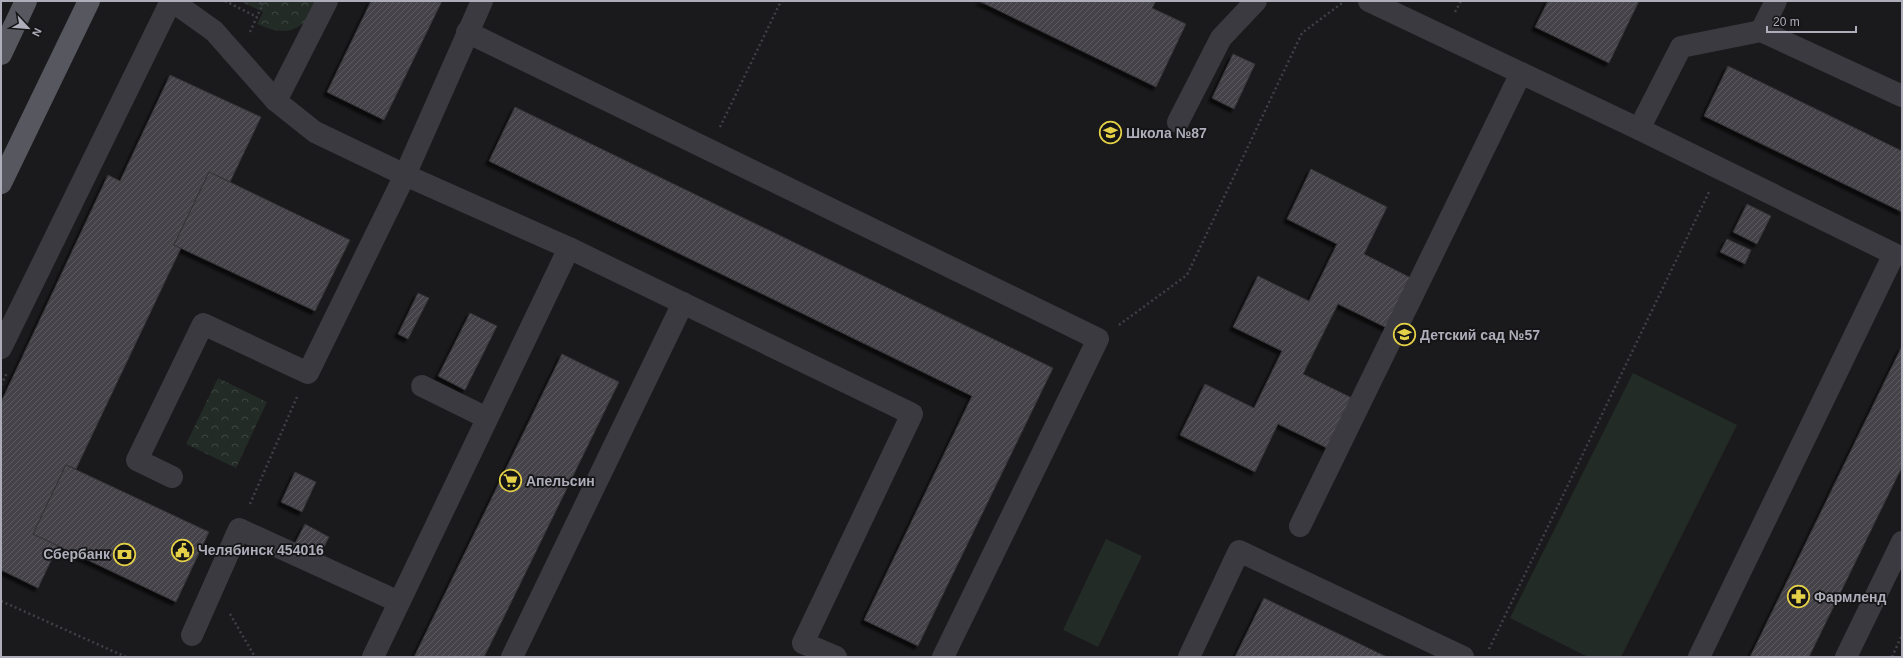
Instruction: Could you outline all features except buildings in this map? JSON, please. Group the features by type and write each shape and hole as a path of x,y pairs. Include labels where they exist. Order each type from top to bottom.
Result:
{"main road":[{"path":"1,54 26,1"},
{"path":"1,182 89,1"}],"lane":[{"path":"1,348 172,1 214,30 276,101 314,132 405,175 569,248 912,414 803,643 836,657"},
{"path":"276,101 327,1"},
{"path":"172,477 137,460 203,324 308,373 405,175 482,1"},
{"path":"1178,122 1221,38 1256,1"},
{"path":"1369,1 1639,129 1894,254 1699,657"},
{"path":"1761,31 1776,1"},
{"path":"1639,129 1681,47 1761,31 1902,96"},
{"path":"467,32 1098,339 944,657"},
{"path":"1300,526 1521,73"},
{"path":"373,657 569,248"},
{"path":"512,657 683,304"},
{"path":"422,386 487,418"},
{"path":"192,635 239,529 399,602"},
{"path":"1846,657 1902,542"},
{"path":"1189,657 1239,551 1463,657"}],"path":[{"path":"225,1 257,17"},
{"path":"710,150 780,1"},
{"path":"1098,339 1187,275 1302,33 1344,1"},
{"path":"1489,650 1720,169"},
{"path":"239,529 308,373"},
{"path":"214,586 255,657"},
{"path":"1,601 126,657"},
{"path":"1892,657 1902,635"}],"green space":[{"path":"240,1 318,1 313,11 301,25 294,29 278,31 257,24 263,12"},
{"path":"1633,373 1737,425 1621,657 1588,657 1510,618"},
{"path":"218,378 267,402 236,468 186,444"},
{"path":"1106,539 1142,556 1098,647 1063,630"}],"place":[{"name":"Школа №87","path":"1111,133"},
{"name":"Детский сад №57","path":"1405,335"},
{"name":"Апельсин","path":"511,481"},
{"name":"Челябинск 454016","path":"182,550"},
{"name":"Сбербанк","path":"125,554"},
{"name":"Фармленд","path":"1799,597"}]}
